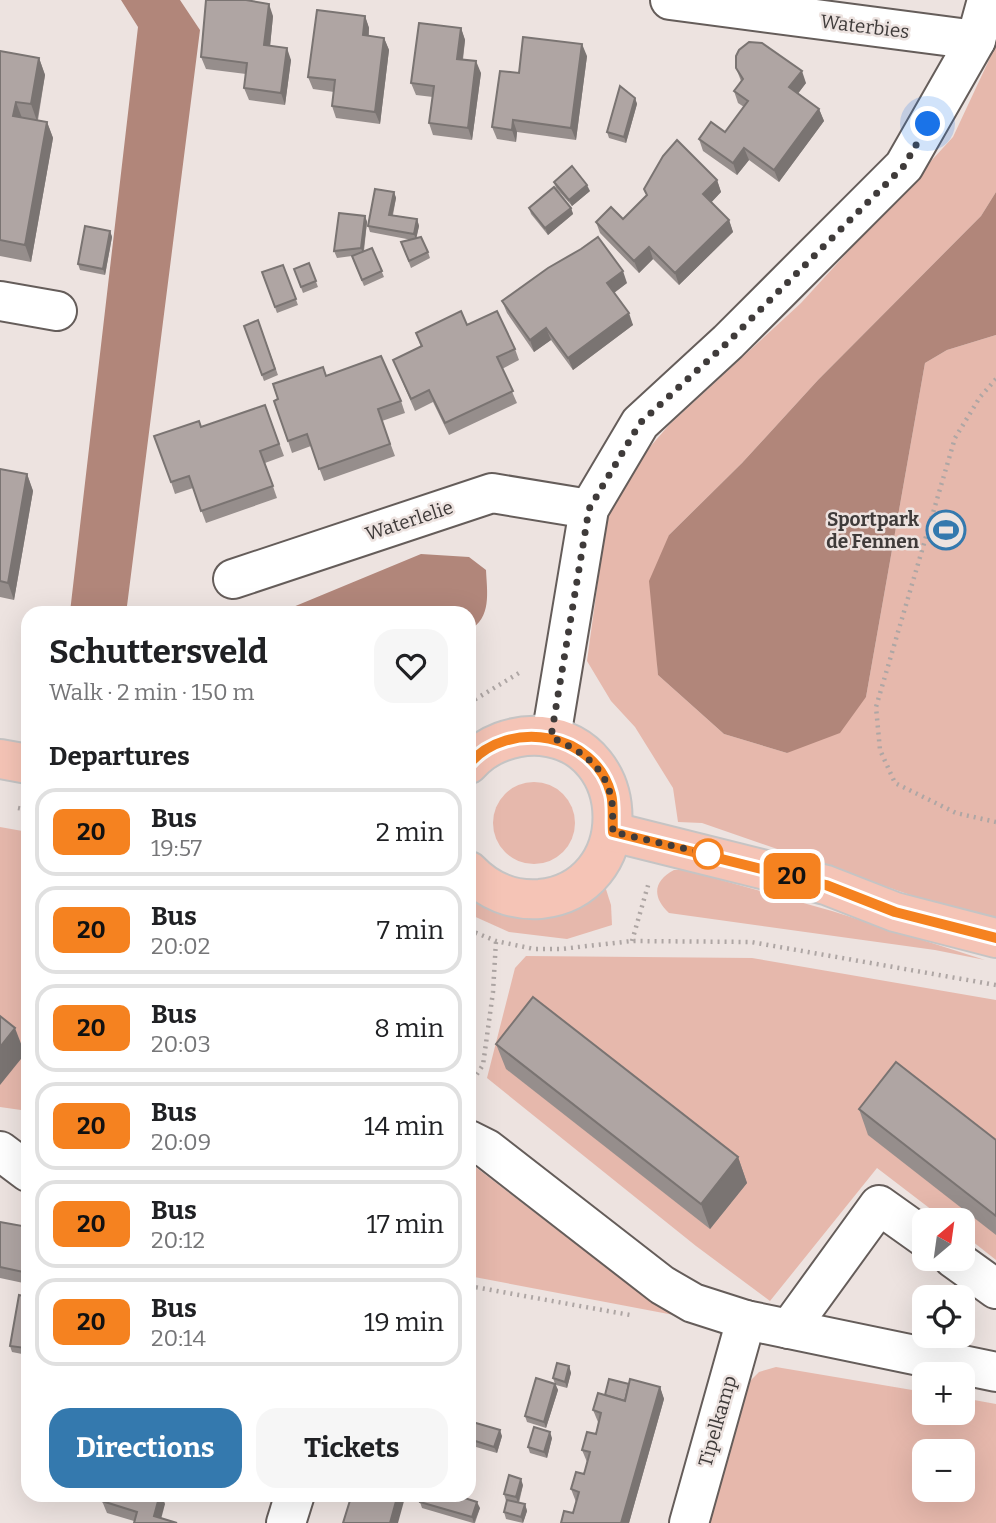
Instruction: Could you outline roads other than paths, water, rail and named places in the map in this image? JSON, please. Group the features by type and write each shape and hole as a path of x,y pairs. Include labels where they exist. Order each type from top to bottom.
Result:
{"main road":[{"path":"476,759 496,743 527,735 551,737 579,750 596,766 611,793 613,832 601,864 575,888 554,897 526,900 503,895 476,876"},
{"path":"0,759 21,763"},
{"path":"613,832 826,885 895,912 996,939"}],"street":[{"name":"Waterbies","path":"670,0 976,40"},
{"path":"551,737 589,509 640,423 728,342 904,166 976,40 987,0"},
{"path":"0,301 57,311"},
{"name":"Waterlelie","path":"233,579 492,493 589,509"},
{"path":"476,1144 487,1149 662,1285 693,1303 746,1320 996,1372"},
{"path":"0,1151 21,1166"},
{"path":"0,1177 21,1182"},
{"path":"789,1329 879,1205 912,1228"},
{"path":"971,1271 996,1289"},
{"name":"Tipelkamp","path":"689,1523 746,1320"},
{"path":"286,1523 293,1502"}],"place":[{"name":"Sportpark de Fennen","path":"946,530"}]}
